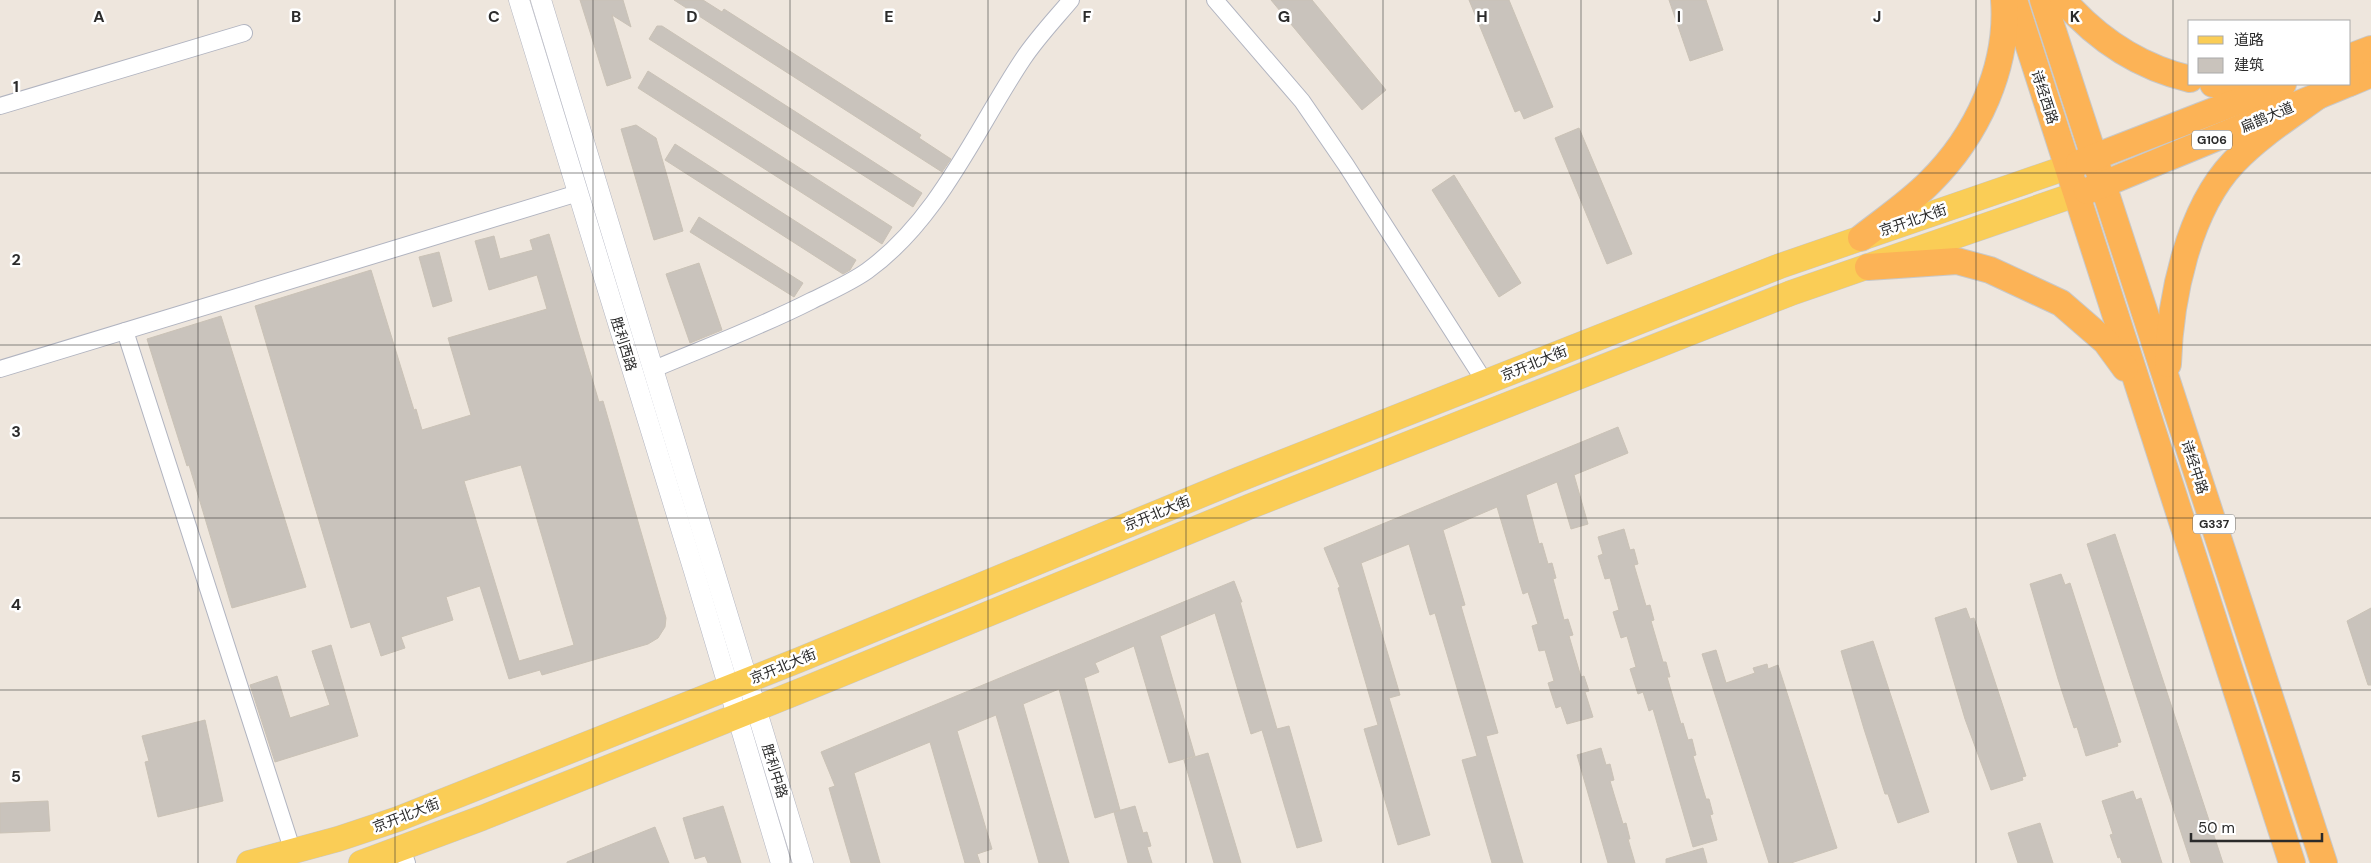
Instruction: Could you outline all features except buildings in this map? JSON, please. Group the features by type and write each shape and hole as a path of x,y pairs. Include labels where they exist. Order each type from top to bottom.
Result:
{"highway":[{"path":"1861,238 1930,182 1972,127 1996,75 2002,43 2004,0"},
{"name":"诗经西路","path":"2014,0 2076,194"},
{"name":"诗经西路","path":"2044,0 2104,184"},
{"path":"2063,0 2100,37 2130,56 2167,74 2188,79"},
{"path":"2351,58 2371,49"},
{"name":"扁鹊大道","path":"2351,82 2371,74"},
{"name":"扁鹊大道","path":"2068,167 2280,85"},
{"name":"扁鹊大道","path":"2076,194 2343,85"},
{"path":"2168,382 2169,335 2178,285 2190,236 2210,198 2233,163 2259,139 2318,96"},
{"name":"诗经中路","path":"2104,184 2324,863"},
{"name":"诗经中路","path":"2076,194 2292,863"},
{"path":"1868,267 1956,261 1990,270 2060,303 2106,342 2141,393"}],"main road":[{"name":"京开北大街","path":"249,863 293,852 398,818 738,684 1240,479 1780,266 2068,167"},
{"path":"361,863 404,856 747,712 1251,506 1791,293 2076,194"}],"street":[{"name":"胜利西路","path":"519,0 578,193 738,684"},
{"name":"胜利西路","path":"541,0 654,369 738,684"},
{"path":"654,369 780,316 836,289 866,272 891,251 919,223 942,190 1024,57 1071,0"},
{"path":"1215,0 1302,102 1346,165 1485,382"},
{"path":"0,106 244,33"},
{"path":"0,369 578,193"},
{"path":"125,331 293,852"},
{"name":"胜利中路","path":"738,684 802,863"},
{"name":"胜利中路","path":"747,712 781,863"}]}
